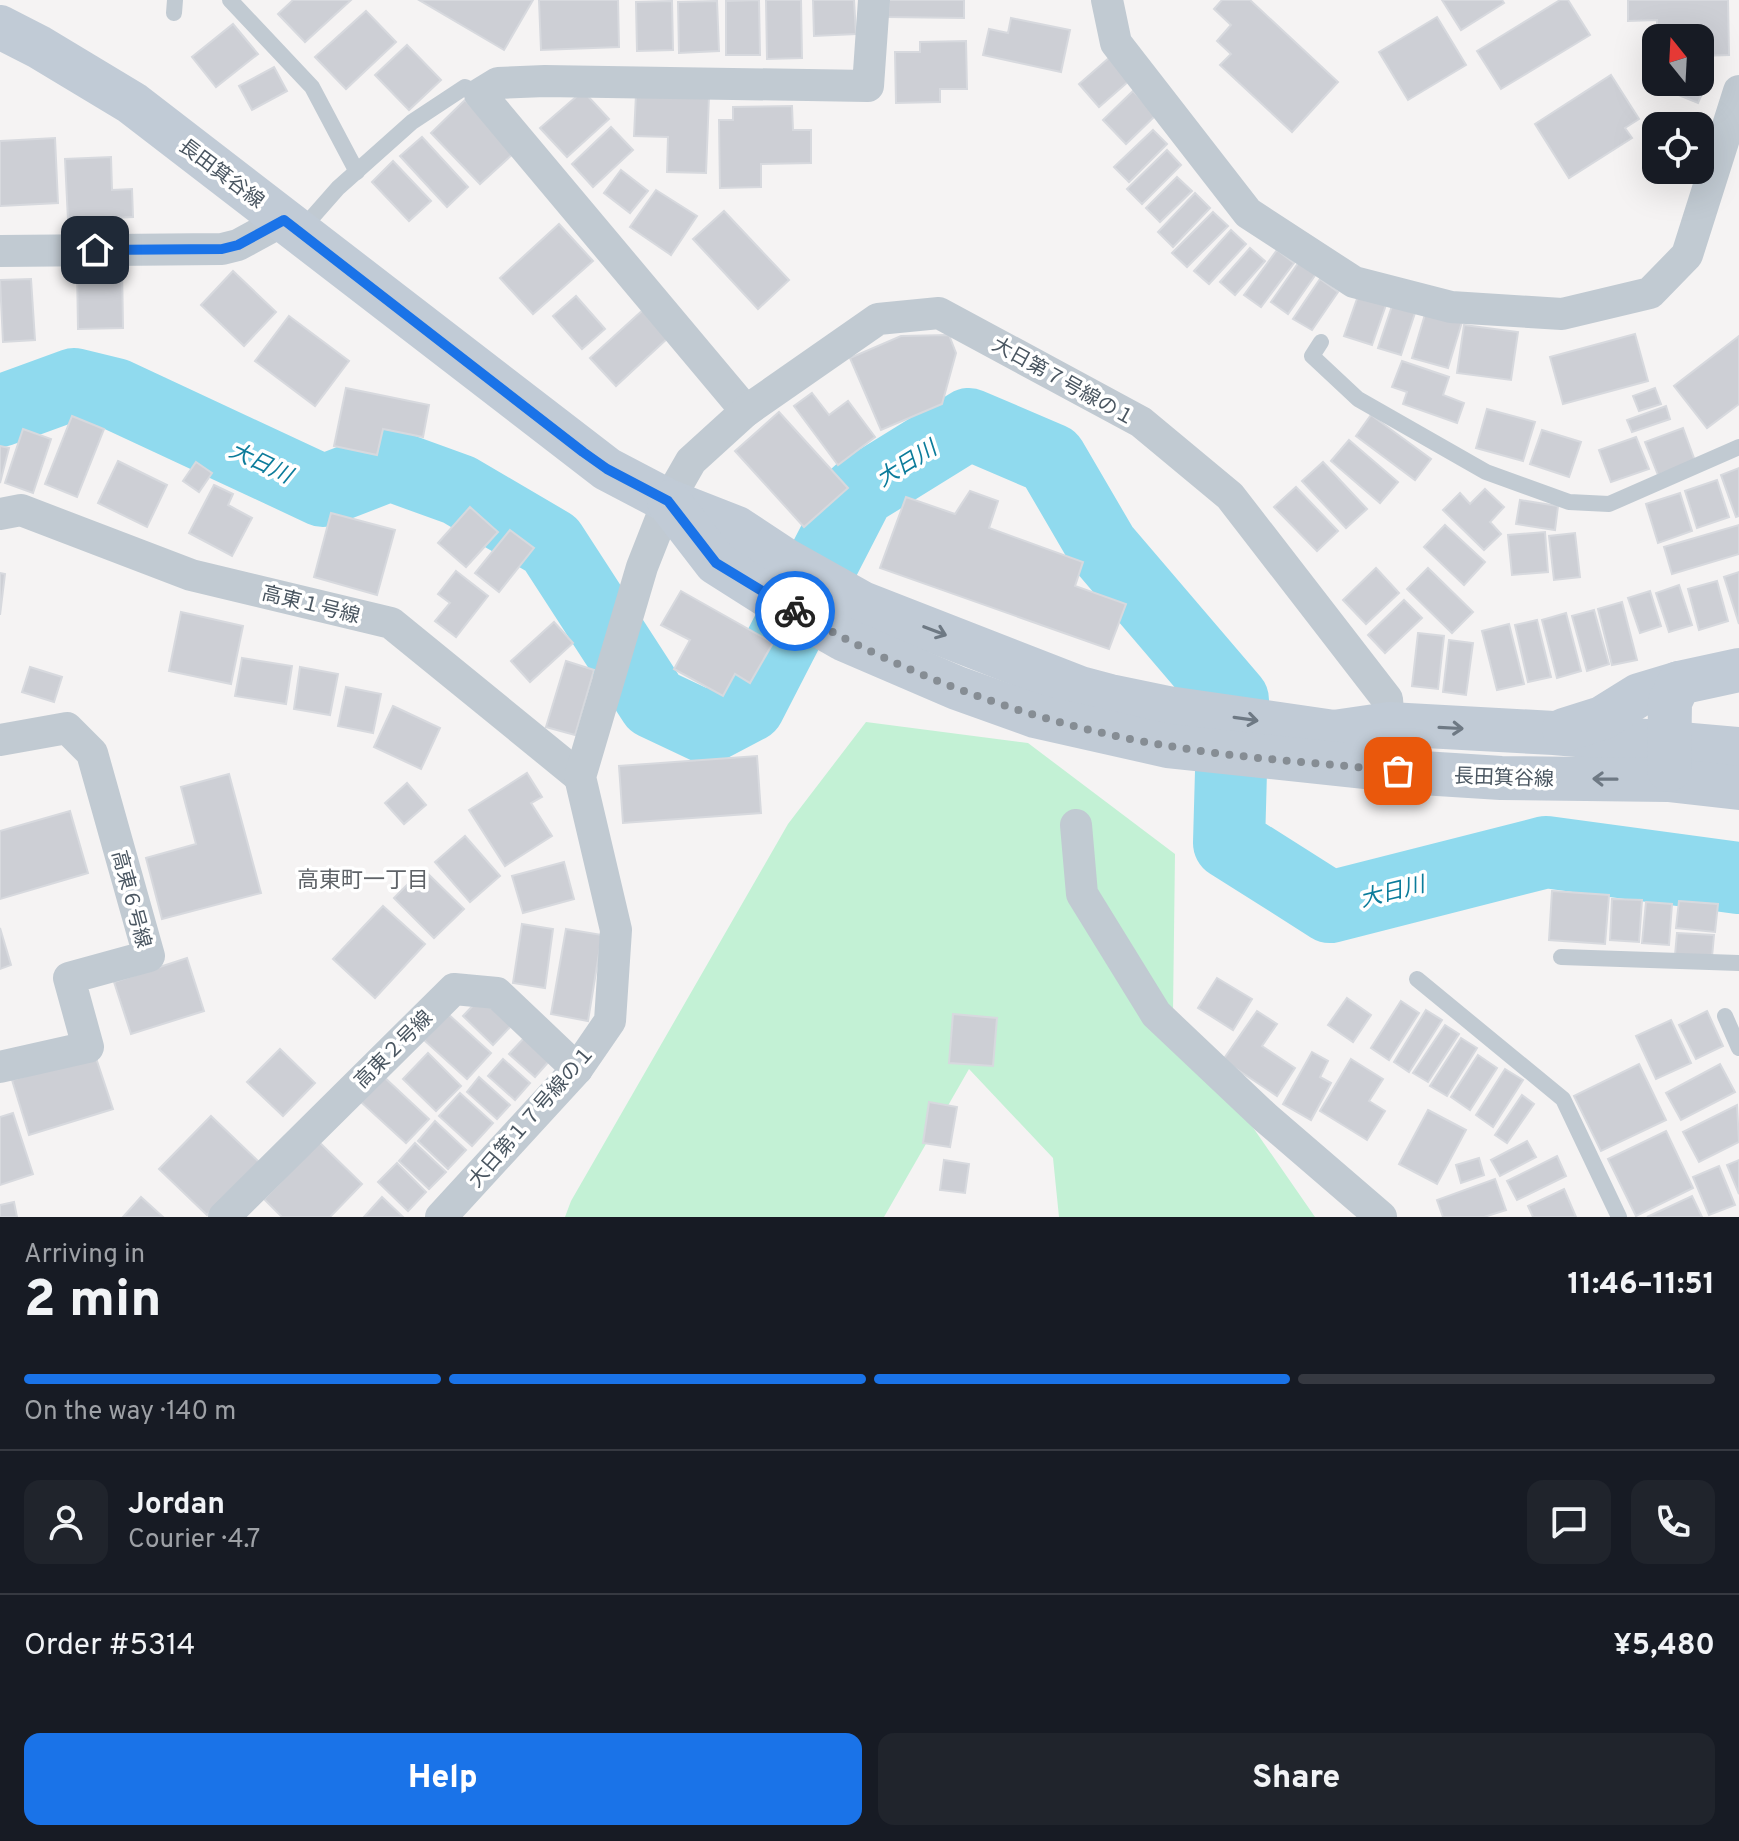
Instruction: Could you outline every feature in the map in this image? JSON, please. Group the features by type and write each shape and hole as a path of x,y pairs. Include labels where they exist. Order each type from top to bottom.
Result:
{"street":[{"path":"746,411 480,94 498,83 545,81 868,86 874,0"},
{"path":"1107,0 1116,43 1248,213 1354,282 1451,307 1562,314 1650,293 1687,255 1739,91"},
{"name":"長田箕谷線","path":"0,27 132,103 583,452 607,469 668,501 716,563 778,578 957,688 1035,716 1168,727 1379,740 1554,733 1669,762 1739,788"},
{"path":"0,251 222,249 291,226"},
{"name":"大日第７号線の１","path":"580,775 642,567 668,501 691,461 746,411 878,319 939,313 1141,422 1230,496 1387,699 1379,740"},
{"name":"高東１号線","path":"0,514 21,510 191,575 391,623 580,775"},
{"path":"1554,733 1602,718 1639,695 1739,670"},
{"path":"1669,762 1670,702 1679,683"},
{"name":"高東６号線","path":"0,740 67,728 92,753 149,956 69,978 88,1047 0,1067"},
{"name":"長田箕谷線","path":"1379,740 1501,778 1669,762 1739,749"},
{"name":"大日第１７号線の１","path":"441,1217 577,1069 610,1021 616,930 580,775"},
{"path":"1076,825 1082,894 1156,1014 1266,1118 1381,1217"},
{"name":"高東２号線","path":"224,1217 454,989 497,993 577,1069"}],"lane":[{"path":"230,0 312,87 357,172"},
{"path":"291,226 412,122 465,87 480,94"},
{"path":"1321,342 1312,356 1358,399 1486,472 1569,502 1609,504 1739,447"},
{"path":"1561,957 1739,963"},
{"path":"1417,979 1563,1099 1619,1217"},
{"path":"1725,1016 1739,1048"}],"green space":[{"path":"866,722 1028,743 1175,854 1173,1012 1315,1217 1059,1217 1053,1158 969,1069 884,1217 565,1217 571,1201 788,824"}],"building":[{"path":"293,0 351,0 305,42 278,14"},
{"path":"419,0 533,0 504,50"},
{"path":"539,0 618,0 619,47 541,50"},
{"path":"759,0 760,55 726,55 726,1"},
{"path":"766,0 801,0 802,58 767,59"},
{"path":"813,0 854,0 856,34 814,36"},
{"path":"889,0 964,0 964,18 888,17"},
{"path":"1222,0 1250,0 1338,82 1292,132 1220,65 1231,54 1217,41 1231,25 1214,9"},
{"path":"1442,0 1502,0 1504,3 1461,30"},
{"path":"1560,0 1568,0 1590,35 1501,89 1477,51"},
{"path":"1628,0 1728,0 1729,55 1714,56 1714,24 1628,21"},
{"path":"672,1 673,50 637,51 636,2"},
{"path":"717,1 719,51 679,53 678,2"},
{"path":"366,11 396,42 346,89 315,57"},
{"path":"1437,17 1466,65 1408,100 1379,52"},
{"path":"1011,18 1070,30 1061,72 983,55 989,29 1008,33"},
{"path":"233,24 258,54 216,87 192,57"},
{"path":"966,41 967,89 940,89 940,102 896,103 895,52 920,52 920,42"},
{"path":"407,45 441,80 409,110 375,75"},
{"path":"1109,58 1129,81 1099,107 1079,84"},
{"path":"274,67 287,91 252,110 239,86"},
{"path":"1611,75 1639,119 1625,128 1632,138 1569,178 1535,124"},
{"path":"583,91 609,119 567,157 540,128"},
{"path":"1133,91 1156,115 1126,144 1103,120"},
{"path":"636,94 709,96 706,173 667,172 668,137 634,136"},
{"path":"1681,96 1701,96 1698,103"},
{"path":"465,100 515,152 480,184 431,133"},
{"path":"792,106 793,130 811,130 811,163 761,164 761,187 720,188 719,120 733,120 733,107"},
{"path":"611,127 633,150 593,187 572,164"},
{"path":"1153,130 1167,144 1129,182 1114,167"},
{"path":"422,137 468,187 447,207 400,156"},
{"path":"55,138 58,203 0,206 0,141"},
{"path":"1167,150 1181,165 1142,204 1127,189"},
{"path":"111,157 112,190 132,189 133,217 68,220 65,159"},
{"path":"393,161 431,201 409,221 372,182"},
{"path":"621,170 648,191 630,213 604,193"},
{"path":"1177,177 1192,191 1160,222 1146,208"},
{"path":"656,190 697,216 671,255 630,227"},
{"path":"1195,193 1210,208 1173,247 1158,232"},
{"path":"724,211 789,280 758,309 693,239"},
{"path":"1213,212 1228,226 1187,267 1172,253"},
{"path":"559,224 593,261 533,314 500,278"},
{"path":"1231,230 1246,244 1209,284 1194,271"},
{"path":"1250,248 1265,261 1235,295 1220,282"},
{"path":"1277,250 1294,263 1261,307 1244,295"},
{"path":"1299,262 1316,274 1288,314 1271,302"},
{"path":"122,266 123,328 78,329 77,267"},
{"path":"233,271 276,312 244,346 201,305"},
{"path":"31,279 35,340 3,342 0,280"},
{"path":"1320,279 1338,292 1312,330 1293,319"},
{"path":"576,296 605,329 582,349 553,316"},
{"path":"1358,296 1386,305 1372,345 1344,336"},
{"path":"1392,306 1415,313 1401,355 1378,348"},
{"path":"643,310 669,337 616,386 590,358"},
{"path":"1426,311 1462,322 1448,368 1412,358"},
{"path":"289,316 349,361 315,406 255,361"},
{"path":"1464,325 1518,332 1511,380 1457,373"},
{"path":"1635,334 1648,381 1563,404 1550,357"},
{"path":"949,335 956,353 942,404 881,430 850,358 901,336"},
{"path":"1739,336 1739,404 1707,428 1674,386"},
{"path":"1402,361 1449,377 1443,395 1464,403 1457,423 1403,404 1407,392 1392,387"},
{"path":"346,388 429,405 423,437 383,429 377,455 334,446"},
{"path":"1655,388 1661,404 1639,411 1633,396"},
{"path":"812,393 829,415 848,401 875,437 838,465 794,406"},
{"path":"1666,406 1670,419 1632,432 1627,420"},
{"path":"1487,409 1535,422 1523,461 1476,448"},
{"path":"779,412 848,488 804,527 735,451"},
{"path":"1371,415 1431,459 1415,480 1356,436"},
{"path":"72,416 104,429 77,497 45,484"},
{"path":"1683,428 1695,461 1658,475 1645,442"},
{"path":"23,429 51,439 33,493 5,483"},
{"path":"1542,430 1581,442 1569,477 1530,464"},
{"path":"1636,437 1649,469 1611,482 1599,450"},
{"path":"1349,440 1398,482 1380,503 1331,461"},
{"path":"0,446 9,448 0,483"},
{"path":"118,461 167,485 147,527 98,503"},
{"path":"196,462 212,473 199,492 183,481"},
{"path":"1323,462 1367,509 1346,528 1302,481"},
{"path":"1739,468 1739,516 1736,517 1721,475"},
{"path":"1717,480 1729,517 1697,528 1685,491"},
{"path":"214,485 233,494 228,505 252,518 232,556 189,533"},
{"path":"1296,487 1338,531 1317,551 1274,507"},
{"path":"1485,489 1504,507 1490,522 1501,534 1484,550 1443,510 1460,493 1470,504"},
{"path":"970,491 998,501 989,528 1083,562 1075,586 1126,604 1109,649 880,568 906,497 955,514"},
{"path":"1680,493 1692,531 1658,543 1646,504"},
{"path":"1520,500 1558,506 1555,530 1516,524"},
{"path":"470,507 498,532 466,567 438,543"},
{"path":"331,513 395,530 377,595 314,577"},
{"path":"1445,525 1485,562 1464,585 1424,547"},
{"path":"1739,525 1739,554 1672,574 1664,547"},
{"path":"510,530 534,548 499,592 475,573"},
{"path":"1545,532 1548,572 1512,575 1508,535"},
{"path":"1575,533 1580,577 1554,580 1549,536"},
{"path":"1376,568 1399,593 1366,624 1343,600"},
{"path":"1428,568 1473,612 1452,633 1407,589"},
{"path":"456,571 488,596 456,637 435,621 450,603 438,594"},
{"path":"1739,572 1739,624 1724,577"},
{"path":"0,573 5,574 0,615"},
{"path":"1717,581 1728,621 1699,630 1688,589"},
{"path":"1679,585 1692,625 1669,632 1656,593"},
{"path":"681,591 773,643 750,683 735,674 723,696 674,669 690,640 661,625"},
{"path":"1650,591 1661,626 1640,633 1628,598"},
{"path":"1404,600 1422,618 1385,653 1368,635"},
{"path":"1622,602 1637,660 1612,665 1598,609"},
{"path":"1594,610 1609,664 1587,671 1572,616"},
{"path":"181,612 243,626 231,684 169,671"},
{"path":"1566,613 1581,671 1557,678 1542,620"},
{"path":"1537,620 1551,677 1528,682 1515,625"},
{"path":"554,622 573,643 530,682 511,661"},
{"path":"1509,624 1524,684 1497,690 1482,631"},
{"path":"1418,633 1444,636 1438,689 1412,686"},
{"path":"1449,640 1473,643 1466,695 1443,692"},
{"path":"242,658 292,666 286,704 235,696"},
{"path":"566,661 594,670 575,735 546,727"},
{"path":"30,667 62,677 54,702 22,692"},
{"path":"300,667 338,674 330,715 294,709"},
{"path":"346,687 381,694 373,733 338,726"},
{"path":"393,706 440,728 421,769 374,747"},
{"path":"757,756 761,813 623,823 619,766"},
{"path":"527,773 542,797 531,803 552,836 505,866 469,810"},
{"path":"229,774 261,893 162,919 146,858 196,844 181,787"},
{"path":"407,783 426,805 404,824 385,803"},
{"path":"70,811 88,873 0,899 0,831"},
{"path":"465,836 500,876 470,902 435,862"},
{"path":"564,862 574,899 523,913 512,876"},
{"path":"423,869 464,909 434,938 394,898"},
{"path":"1552,891 1609,895 1605,944 1549,940"},
{"path":"1612,899 1642,900 1639,942 1610,940"},
{"path":"1679,901 1718,904 1715,932 1676,928"},
{"path":"1646,902 1672,904 1669,945 1642,943"},
{"path":"383,906 425,944 375,998 333,959"},
{"path":"522,924 553,929 545,988 513,983"},
{"path":"0,928 11,965 0,969"},
{"path":"566,929 602,935 588,1021 551,1014"},
{"path":"1677,933 1714,935 1712,957 1675,955"},
{"path":"187,958 204,1011 131,1034 114,982"},
{"path":"1217,978 1252,999 1233,1030 1198,1008"},
{"path":"482,996 512,1025 493,1045 463,1016"},
{"path":"1347,998 1371,1015 1353,1042 1328,1025"},
{"path":"1401,1001 1419,1013 1389,1060 1371,1048"},
{"path":"1426,1010 1442,1020 1409,1072 1394,1062"},
{"path":"1257,1011 1277,1024 1262,1046 1295,1068 1277,1096 1223,1060"},
{"path":"1707,1011 1723,1046 1696,1059 1679,1025"},
{"path":"448,1014 491,1053 467,1079 424,1040"},
{"path":"953,1014 997,1018 993,1066 949,1063"},
{"path":"1671,1020 1691,1063 1656,1079 1636,1036"},
{"path":"1445,1025 1459,1034 1428,1082 1413,1073"},
{"path":"526,1036 551,1059 535,1077 509,1054"},
{"path":"1461,1038 1477,1048 1447,1096 1430,1086"},
{"path":"280,1049 315,1083 283,1116 247,1082"},
{"path":"1312,1052 1328,1061 1320,1077 1331,1083 1311,1120 1283,1104"},
{"path":"428,1053 461,1086 436,1111 403,1079"},
{"path":"95,1055 113,1109 29,1135 12,1080"},
{"path":"1478,1055 1497,1068 1470,1110 1451,1097"},
{"path":"503,1059 530,1083 515,1100 488,1076"},
{"path":"1351,1059 1383,1079 1369,1101 1385,1111 1367,1140 1320,1111"},
{"path":"1639,1064 1666,1120 1601,1151 1574,1096"},
{"path":"1720,1064 1735,1092 1681,1120 1666,1093"},
{"path":"1505,1069 1523,1080 1493,1127 1476,1115"},
{"path":"384,1077 429,1119 406,1143 361,1102"},
{"path":"479,1077 510,1105 497,1119 467,1092"},
{"path":"460,1093 493,1123 472,1146 439,1116"},
{"path":"1522,1095 1534,1104 1507,1143 1495,1135"},
{"path":"929,1102 957,1107 950,1147 923,1143"},
{"path":"1737,1105 1739,1142 1699,1162 1683,1132"},
{"path":"1428,1110 1466,1130 1437,1184 1399,1164"},
{"path":"13,1113 33,1174 0,1185 0,1117"},
{"path":"211,1116 259,1162 207,1215 159,1169"},
{"path":"435,1121 466,1150 448,1169 418,1141"},
{"path":"1666,1131 1693,1188 1636,1216 1608,1159"},
{"path":"1527,1141 1536,1157 1500,1176 1491,1160"},
{"path":"319,1142 362,1184 330,1217 282,1217 264,1199"},
{"path":"415,1143 446,1172 429,1189 399,1161"},
{"path":"1557,1156 1566,1176 1517,1200 1507,1181"},
{"path":"1479,1158 1484,1175 1461,1183 1456,1165"},
{"path":"944,1160 969,1164 965,1193 940,1190"},
{"path":"1739,1160 1739,1194 1727,1165"},
{"path":"397,1163 426,1192 408,1211 378,1182"},
{"path":"1719,1166 1735,1205 1709,1215 1693,1177"},
{"path":"1495,1179 1506,1210 1484,1217 1443,1217 1437,1200"},
{"path":"1564,1189 1576,1217 1533,1217 1528,1206"},
{"path":"1692,1196 1702,1217 1647,1217"},
{"path":"141,1197 163,1217 123,1217"},
{"path":"382,1197 403,1217 364,1217"},
{"path":"14,1202 17,1217 0,1217 0,1205"}],"waterway":[{"name":"大日川","path":"0,411 74,384 115,394 323,491 390,465 459,490 551,544 654,703 707,728 749,706 859,492 969,424 1051,459 1103,548 1233,700 1229,843 1330,907 1546,852 1739,878"}],"way so far":[{"path":"795,611 843,639 957,688 1035,716 1168,746 1398,771"}],"district":[{"name":"高東町一丁目","path":"363,879"}],"route":[{"path":"95,250 222,249 238,245 284,220 583,452 607,469 668,501 716,563 795,611"}]}
